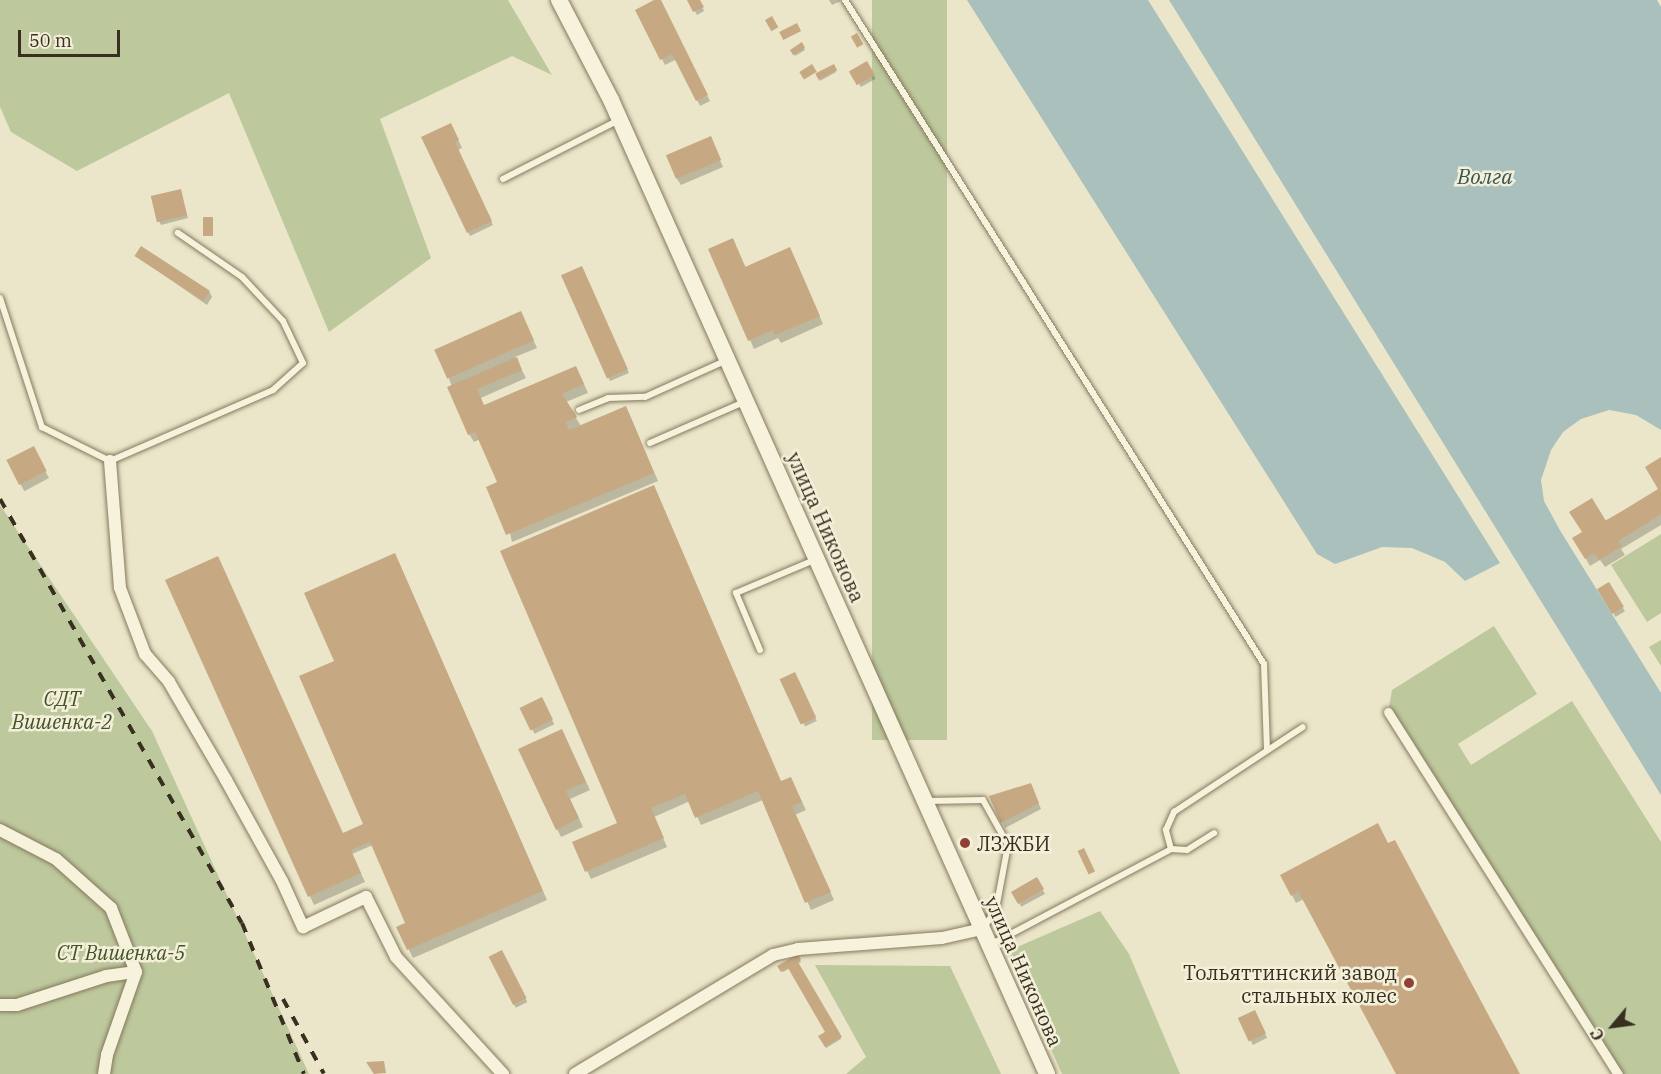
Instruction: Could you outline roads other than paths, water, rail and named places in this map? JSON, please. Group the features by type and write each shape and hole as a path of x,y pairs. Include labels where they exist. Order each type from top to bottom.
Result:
{"main road":[{"name":"улица Никонова","path":"560,0 620,120 927,801 1047,1074"}],"street":[{"path":"110,461 120,588 145,654 169,682 226,780 282,881 303,927 366,897 396,957 503,1074"},
{"path":"1388,712 1618,1074"},
{"path":"0,831 56,859 111,908 136,972 107,1055 104,1074"},
{"path":"575,1074 773,955 798,949 942,938 982,929"},
{"path":"0,1005 17,1005 106,976 136,972"}],"lane":[{"path":"845,0 1264,664 1266,750"},
{"path":"504,179 620,120"},
{"path":"0,298 42,427 110,461 273,390 303,363 283,321 256,291 242,277 178,233"},
{"path":"579,410 608,398 645,397 728,359"},
{"path":"650,443 746,400"},
{"path":"760,650 736,593 818,559"},
{"path":"1171,849 1166,830 1174,812 1303,727"},
{"path":"927,801 983,800 1008,845 996,909 982,929"},
{"path":"990,945 1171,849 1187,850 1214,833"}],"water":[{"path":"967,0 1148,0 1500,563 1465,581 1445,562 1412,548 1382,547 1335,564 1317,554"},
{"name":"Волга","path":"1169,0 1657,0 1661,7 1661,430 1636,415 1609,410 1581,419 1563,432 1551,450 1541,480 1544,501 1561,532 1661,693 1661,795"}],"railway":[{"path":"0,499 242,923 304,1074"},
{"path":"283,999 324,1074"}],"place":[{"name":"ЛЗЖБИ","path":"965,843"},
{"name":"Тольяттинский завод стальных колес","path":"1409,983"}],"park label":[{"name":"СДТ Вишенка-2","path":"62,710"},
{"name":"СТ Вишенка-5","path":"121,952"}]}
